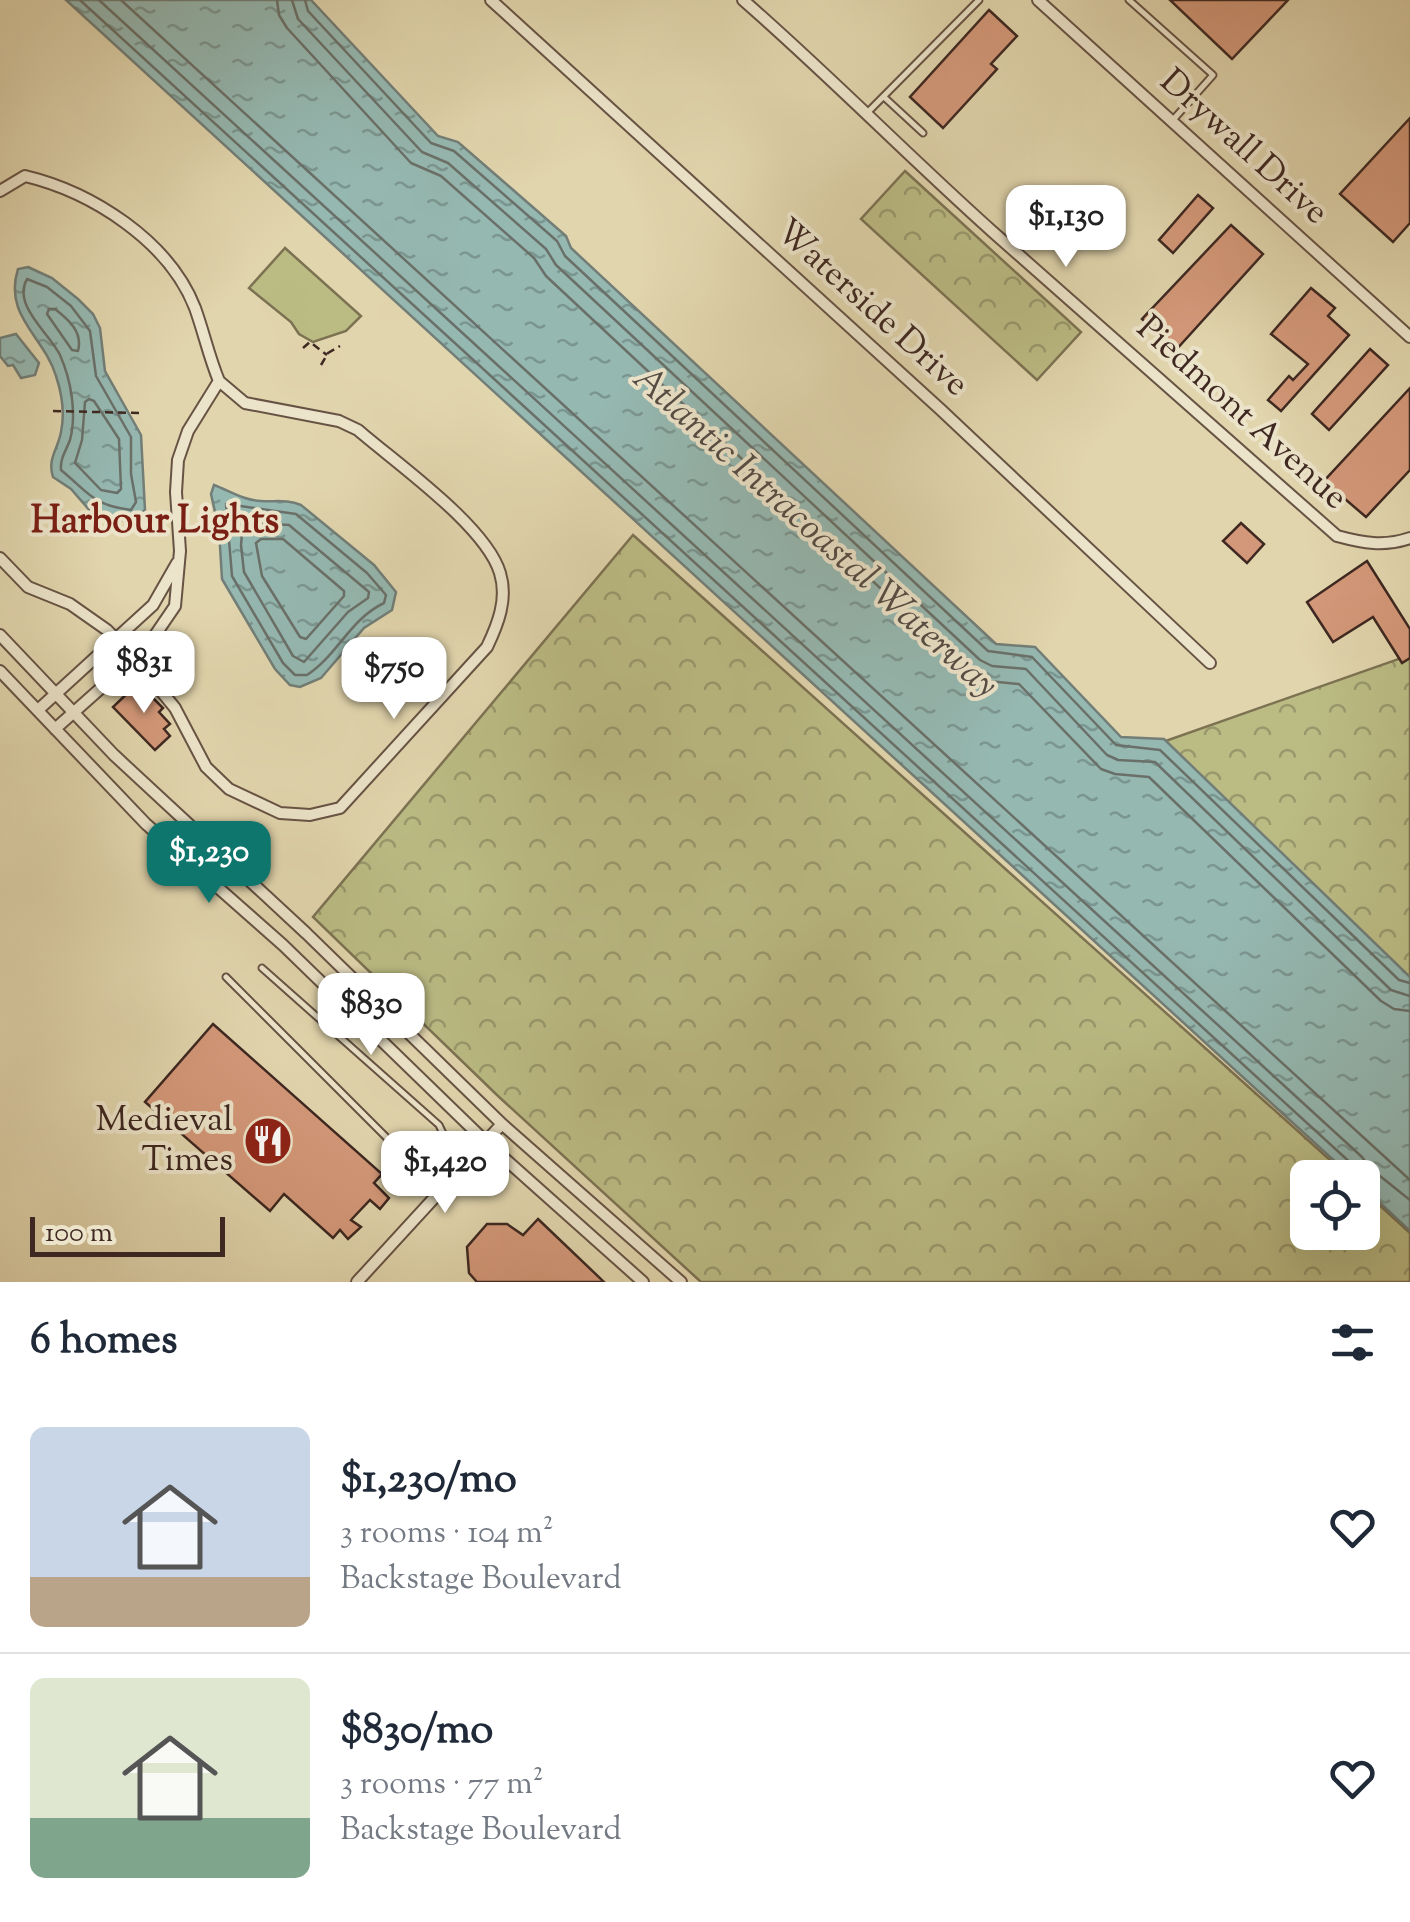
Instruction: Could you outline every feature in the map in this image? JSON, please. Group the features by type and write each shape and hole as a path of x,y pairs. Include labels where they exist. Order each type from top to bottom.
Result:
{"street":[{"name":"Waterside Drive","path":"491,0 940,409 1210,663"},
{"name":"Piedmont Avenue","path":"743,0 826,72 994,233 1337,536 1392,544 1410,538"},
{"name":"Drywall Drive","path":"1038,0 1410,336"},
{"path":"0,191 25,176 53,182 99,203 131,228 171,266 194,307 219,382 245,403 339,421 358,430 471,528 494,558 503,598 498,624 486,647 361,788 340,808 310,815 280,813 228,789 206,767 176,708 116,639 70,604 28,587 0,558"},
{"path":"55,729 147,646 174,606 180,551 178,460 188,431 219,382"},
{"path":"38,710 162,594 178,562"},
{"path":"0,635 114,755 502,1124 681,1282"},
{"path":"0,671 146,824 283,945 486,1142 643,1282"},
{"path":"357,1282 502,1124"}],"lane":[{"path":"866,114 980,0"},
{"path":"1129,0 1213,75 1172,121"},
{"path":"884,97 923,133"},
{"path":"226,977 398,1148 413,1158 430,1159 446,1140 439,1126 262,968"}],"path":[{"path":"303,348 310,341 327,355"},
{"path":"321,365 340,346"},
{"path":"53,411 139,414"}],"green space":[{"path":"905,171 1081,332 1037,380 861,219"},
{"path":"285,248 361,316 346,331 313,342 249,288"},
{"path":"633,535 1330,1160 1290,1160 1290,1250 1380,1250 1380,1206 1410,1233 1410,1282 701,1282 498,1096 313,917"},
{"path":"1410,655 1410,984 1157,744"}],"water":[{"name":"Atlantic Intracoastal Waterway","path":"66,0 311,0 438,136 458,142 566,236 571,248 996,644 1035,647 1121,737 1164,739 1410,977 1410,1231 1380,1203 1380,1160 1333,1160"},
{"path":"28,267 52,278 78,299 100,328 105,371 141,435 145,510 130,522 91,512 71,489 53,477 51,465 61,432 62,404 50,362 16,300 18,269"},
{"path":"16,334 39,363 35,375 21,378 13,365 8,366 0,356 0,338"},
{"path":"214,485 248,499 301,505 374,565 396,592 392,610 364,628 321,678 300,687 290,685 275,669 222,579 219,530 211,494"}],"building":[{"path":"1170,0 1288,0 1232,59"},
{"path":"989,10 1017,36 991,64 997,69 943,128 910,97"},
{"path":"1410,118 1410,223 1393,242 1340,194"},
{"path":"1198,195 1213,208 1173,253 1159,240"},
{"path":"1231,225 1263,254 1175,351 1142,319"},
{"path":"1311,288 1335,308 1328,316 1349,335 1281,411 1268,400 1289,376 1293,380 1308,364 1271,334"},
{"path":"1370,349 1388,365 1329,430 1312,414"},
{"path":"1410,388 1410,470 1366,517 1324,481"},
{"path":"1241,523 1264,544 1247,563 1223,541"},
{"path":"1367,561 1410,629 1410,658 1402,663 1373,617 1333,642 1307,602"},
{"path":"138,683 163,708 159,712 170,724 164,729 170,736 155,750 113,707"},
{"name":"Medieval Times","path":"213,1024 382,1174 374,1183 389,1198 380,1209 370,1200 351,1220 361,1227 348,1239 340,1230 333,1238 284,1194 270,1211 145,1102"},
{"path":"538,1219 604,1282 477,1282 469,1273 467,1247 487,1224 507,1224 523,1235"}],"place":[{"name":"Medieval Times","path":"268,1141"}],"district":[{"name":"Harbour Lights","path":"155,523"}]}
